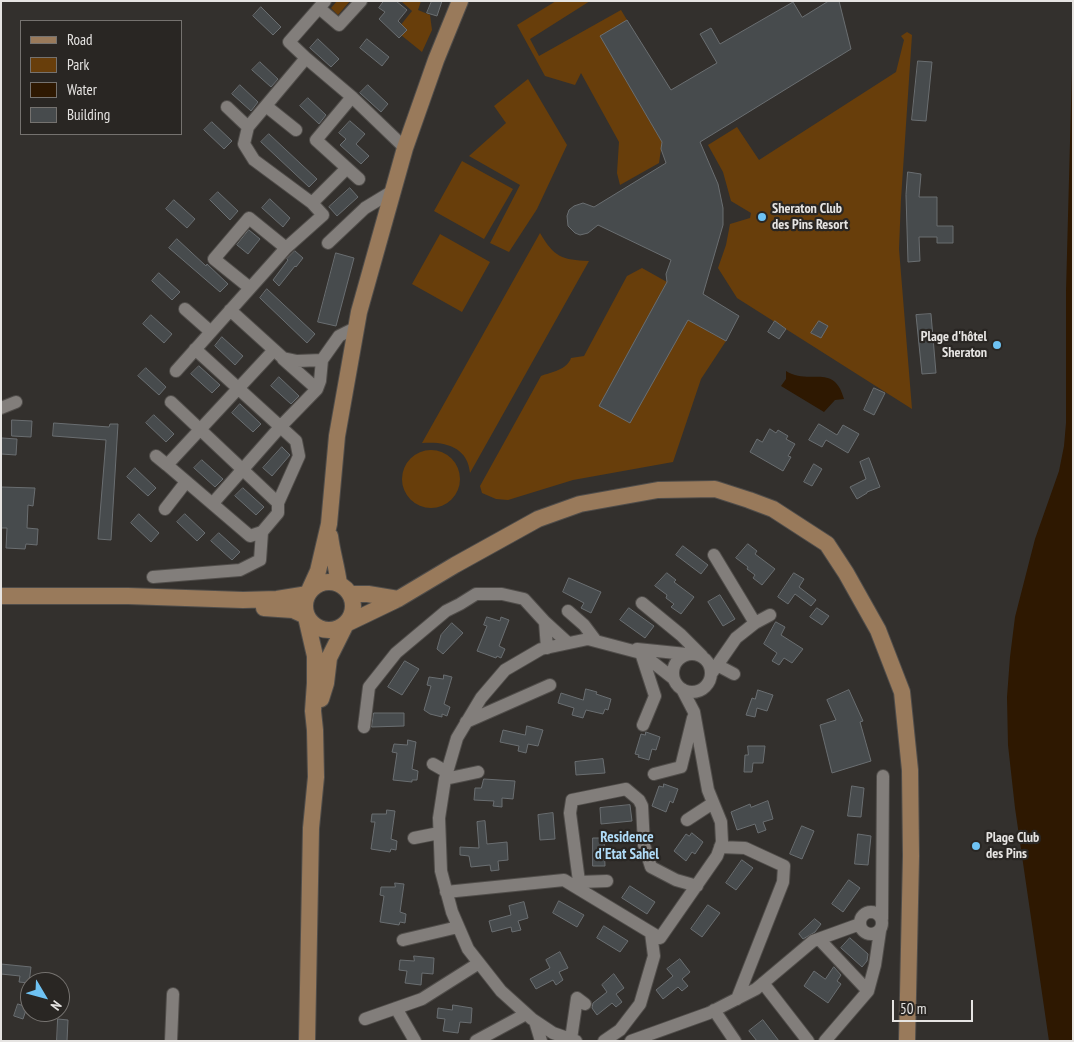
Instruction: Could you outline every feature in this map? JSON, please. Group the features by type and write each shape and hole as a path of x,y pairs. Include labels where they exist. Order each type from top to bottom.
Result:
{"main road":[{"path":"307,1041 311,828 316,777 313,711 315,656 304,608 318,571 329,524 337,436 355,328 405,148 436,60 460,1"},
{"path":"1,606 277,608 293,610 306,616 316,628 331,631 398,599 463,560 538,519 580,504 658,490 715,489 773,510 827,544 846,573 878,630 902,692 910,770 911,856 907,1041"},
{"path":"315,730 326,683 329,658 353,610 353,602 345,589 332,554 329,524"},
{"path":"1,596 128,596 243,600 308,594 318,584 332,582 345,589 398,599"}],"street":[{"path":"361,1 339,25 322,5 289,42 352,97 405,148"},
{"path":"176,371 286,248 323,215 312,203 254,160 244,144 248,126 306,58"},
{"path":"352,97 316,140 359,179"},
{"path":"266,106 296,130"},
{"path":"227,108 248,126"},
{"path":"312,203 347,168"},
{"path":"328,243 365,208 393,191"},
{"path":"250,288 214,259 249,218 286,248"},
{"path":"185,309 211,332"},
{"path":"230,310 317,389"},
{"path":"213,503 281,426 317,389 320,381 322,360 339,336 355,328"},
{"path":"156,456 250,536 262,532 278,513 278,503 299,456 296,441 195,350"},
{"path":"278,354 297,361 322,360"},
{"path":"167,465 238,388 278,354"},
{"path":"1,408 16,402"},
{"path":"171,402 278,503"},
{"path":"165,509 186,482"},
{"path":"153,577 240,570 260,560 262,532"},
{"path":"714,555 755,623"},
{"path":"364,727 369,687 396,653 446,611 476,594 502,594 524,599 568,643"},
{"path":"642,603 681,635 714,669 734,674"},
{"path":"568,611 584,625 596,641"},
{"path":"585,1004 577,998 574,1040 553,1033 531,1018 501,991 468,950 452,912 441,871 439,818 446,776 457,738 481,698 505,670 541,649 588,639 624,648 641,653 678,684 692,692 701,689 710,680 714,669 736,638 770,614"},
{"path":"545,622 547,648"},
{"path":"624,648 698,654 704,657"},
{"path":"641,653 656,696 643,725"},
{"path":"446,892 564,880 579,886 660,938 717,856 722,842 721,822 708,790 694,712 673,673 676,662 686,654"},
{"path":"466,722 550,685"},
{"path":"654,774 681,767 701,689"},
{"path":"433,764 446,776 478,772"},
{"path":"825,1041 868,991 875,965 881,925 883,776"},
{"path":"579,886 570,813 572,800 626,789 639,800 642,806 644,845 651,867 676,880 696,886"},
{"path":"687,820 713,803"},
{"path":"414,838 439,832"},
{"path":"720,847 745,848 784,866 783,882 737,999"},
{"path":"579,886 607,881"},
{"path":"881,925 873,934 869,934 863,931 860,924 861,917 870,911 882,895"},
{"path":"870,911 877,913 881,925"},
{"path":"631,1041 656,1037 737,999 756,989 813,941 860,924"},
{"path":"404,940 458,927"},
{"path":"604,1041 620,1030 640,1004 654,956 651,933"},
{"path":"819,939 868,991"},
{"path":"365,1019 422,1000 479,963"},
{"path":"763,983 808,1041"},
{"path":"171,1041 173,994"},
{"path":"396,1008 415,1041"},
{"path":"714,1010 734,1041"},
{"path":"476,1041 531,1018"},
{"path":"531,1018 541,1041"}],"green space":[{"path":"337,1 350,1 338,15 331,8"},
{"path":"401,1 421,1 418,10 430,15 432,30 422,52 396,31 412,11"},
{"path":"556,1 590,1 530,39 539,56 621,10 627,20 601,36 662,142 659,163 620,185 617,173 619,142 581,73 575,85 545,76 517,25"},
{"path":"907,32 912,35 899,249 912,409 737,298 718,268 726,245 730,224 750,218 751,213 731,201 723,172 708,145 737,127 759,160 896,72 904,40 901,36"},
{"path":"528,79 567,145 537,209 509,252 490,243 520,185 469,156 506,123 494,106"},
{"path":"462,161 513,189 484,239 434,211"},
{"path":"540,233 550,247 560,256 572,260 589,261 470,473 465,457 454,448 439,443 422,443"},
{"path":"440,234 490,262 462,312 412,284"},
{"path":"642,268 667,282 599,406 688,320 726,341 701,379 673,462 573,480 508,500 496,499 482,493 480,486 541,376 562,368 571,358 584,356 627,276"},
{"path":"425,450 437,450 452,458 460,473 460,485 452,500 437,508 425,508 410,500 402,485 402,473 410,458"}],"water":[{"path":"1073,30 1073,1041 1049,1041 1015,808 1008,745 1007,697 1015,617 1035,539 1059,471 1064,446 1066,423 1066,291"},
{"path":"786,371 803,377 820,377 834,381 840,388 844,399 835,400 824,412 781,386 786,379"}],"building":[{"path":"384,1 396,1 407,10 398,21 407,30 399,38 379,19 385,12 379,8"},
{"path":"432,1 442,1 437,16 427,13"},
{"path":"829,1 839,1 851,49 700,142 718,184 723,208 723,225 703,294 739,316 726,341 688,320 630,423 599,406 667,282 666,274 671,260 598,225 588,233 580,235 575,233 568,226 567,216 569,210 574,206 583,203 594,207 666,163 661,149 662,142 600,36 627,20 671,90 717,63 700,34 711,28 720,44 793,2 802,17"},
{"path":"261,7 281,27 273,35 253,16"},
{"path":"318,39 339,59 331,67 310,48"},
{"path":"367,39 389,57 382,66 360,48"},
{"path":"918,61 932,62 926,121 912,120"},
{"path":"260,62 278,79 271,87 252,70"},
{"path":"240,85 258,102 251,111 232,94"},
{"path":"368,85 388,104 381,112 360,93"},
{"path":"308,98 326,115 319,124 300,106"},
{"path":"350,121 365,134 356,144 369,156 361,164 340,145 346,139 339,133"},
{"path":"212,122 232,141 224,149 204,130"},
{"path":"269,134 317,179 309,187 261,142"},
{"path":"908,172 921,174 919,197 937,197 937,226 953,226 953,243 937,243 937,237 919,237 920,261 908,262 906,195"},
{"path":"350,188 358,197 337,216 329,207"},
{"path":"218,192 238,211 230,220 210,200"},
{"path":"270,199 290,218 283,227 262,208"},
{"path":"174,200 195,219 187,228 166,209"},
{"path":"249,230 260,239 248,254 237,245"},
{"path":"177,239 228,284 220,292 169,248"},
{"path":"295,251 303,258 279,286 273,280 287,259"},
{"path":"336,253 354,258 336,326 318,322"},
{"path":"159,273 180,292 172,300 152,281"},
{"path":"267,289 315,334 307,343 260,298"},
{"path":"931,314 936,373 922,374 916,315"},
{"path":"151,315 172,334 164,343 143,324"},
{"path":"775,321 786,329 779,339 768,332"},
{"path":"819,321 828,326 821,338 811,333"},
{"path":"222,337 243,356 235,365 215,346"},
{"path":"199,366 220,385 212,393 191,374"},
{"path":"146,368 166,387 159,395 138,376"},
{"path":"279,377 299,396 291,404 271,386"},
{"path":"874,388 885,393 874,415 864,410"},
{"path":"240,404 261,424 253,432 232,413"},
{"path":"154,415 174,434 166,442 146,423"},
{"path":"12,420 32,421 31,437 12,436"},
{"path":"54,423 109,427 110,424 118,424 111,540 98,539 106,440 53,436"},
{"path":"819,424 837,435 843,425 859,434 848,453 826,440 822,447 809,440"},
{"path":"770,429 776,433 778,430 788,436 786,439 795,444 788,456 791,457 783,471 750,452 757,439 762,442"},
{"path":"2,438 17,439 16,455 1,454"},
{"path":"282,447 290,455 272,476 263,468"},
{"path":"869,458 880,487 867,492 857,499 850,487 866,479 860,462"},
{"path":"202,460 223,479 215,487 194,468"},
{"path":"814,464 822,469 812,486 804,482"},
{"path":"135,468 156,488 148,496 127,477"},
{"path":"1,487 35,488 33,506 28,505 27,528 38,529 37,545 26,544 25,549 6,548 7,528 1,528"},
{"path":"243,488 264,507 256,515 235,496"},
{"path":"139,514 159,533 151,542 131,523"},
{"path":"185,514 205,533 197,541 177,522"},
{"path":"219,533 240,552 232,560 211,541"},
{"path":"748,544 757,551 755,554 775,569 762,585 753,578 755,575 747,569 748,567 736,558"},
{"path":"683,546 708,565 701,574 676,555"},
{"path":"667,573 676,580 674,582 694,597 681,614 671,607 674,604 666,598 667,595 655,586"},
{"path":"794,573 804,579 799,587 816,600 811,606 795,594 788,604 778,597"},
{"path":"569,578 601,592 591,613 581,608 584,603 563,592"},
{"path":"720,595 735,619 723,626 708,602"},
{"path":"629,608 654,626 645,638 620,620"},
{"path":"817,608 829,616 822,625 810,617"},
{"path":"487,617 500,621 501,617 509,620 499,646 505,649 501,658 477,651 487,626 484,625"},
{"path":"776,622 785,627 781,635 803,649 792,663 784,658 779,665 772,661 777,653 764,644"},
{"path":"452,623 463,633 443,654 437,649 441,635"},
{"path":"405,661 419,669 402,695 388,687"},
{"path":"444,675 452,677 444,704 450,707 447,716 442,714 442,717 430,714 424,710 431,686 427,685 429,677 443,679"},
{"path":"586,689 611,699 608,710 605,709 603,714 586,710 583,718 572,715 574,708 558,703 561,693 583,700"},
{"path":"758,690 773,695 767,711 757,708 755,717 746,715 752,698 755,699"},
{"path":"849,690 863,721 860,722 871,761 832,773 820,725 836,720 827,700"},
{"path":"374,713 404,713 404,726 372,727"},
{"path":"527,726 543,730 538,746 528,744 526,753 518,751 519,746 500,742 503,730 525,735"},
{"path":"646,732 660,737 656,750 652,749 649,760 638,757 639,755 635,754 641,734 645,735"},
{"path":"408,740 416,742 412,769 418,771 417,780 412,780 412,782 393,780 397,753 392,752 394,744 407,745"},
{"path":"748,746 765,746 763,763 753,763 752,772 744,772 745,755 748,755"},
{"path":"603,759 605,773 576,775 575,762"},
{"path":"484,779 515,781 513,799 502,798 502,807 493,806 494,801 474,800 475,788 481,788"},
{"path":"664,784 678,789 673,803 670,801 666,812 652,806 659,786 663,787"},
{"path":"852,786 864,788 861,817 848,816"},
{"path":"768,801 773,819 763,822 766,830 758,833 755,824 737,830 731,812 750,804 751,807"},
{"path":"630,805 632,821 601,824 600,808"},
{"path":"387,810 395,811 391,839 397,841 396,850 391,849 390,852 371,849 375,822 371,822 372,814 386,814"},
{"path":"553,813 555,839 540,840 538,815"},
{"path":"485,821 487,844 507,842 508,860 498,861 499,870 491,871 490,865 471,867 469,856 460,855 460,847 479,848 477,822"},
{"path":"802,826 814,831 802,859 790,854"},
{"path":"692,833 703,842 695,854 692,852 686,861 674,851 686,834 689,836"},
{"path":"858,834 871,836 868,865 855,864"},
{"path":"593,838 604,838 605,866 593,866"},
{"path":"742,860 753,868 736,890 726,883"},
{"path":"849,880 860,888 843,912 832,904"},
{"path":"395,883 404,884 400,912 406,914 405,923 400,922 399,925 380,922 384,896 380,895 381,887 395,887"},
{"path":"630,886 655,902 647,914 622,898"},
{"path":"559,901 584,915 577,927 553,913"},
{"path":"524,902 528,918 518,921 521,930 512,932 511,927 492,932 489,921 511,915 509,906"},
{"path":"708,905 720,913 702,937 691,929"},
{"path":"815,919 821,924 815,932 803,939 799,934"},
{"path":"604,926 628,941 620,952 597,938"},
{"path":"850,938 868,954 867,961 862,967 841,948"},
{"path":"560,952 568,968 559,972 563,980 556,985 553,980 536,989 530,979 550,968 546,960"},
{"path":"414,956 434,958 433,974 422,973 421,985 405,983 407,971 399,970 400,960 414,961"},
{"path":"680,959 690,972 682,979 688,986 682,991 678,987 663,999 656,990 673,976 667,969"},
{"path":"1,964 31,967 30,972 20,972 20,976 1,974"},
{"path":"834,967 841,975 837,981 841,984 828,1003 804,986 814,971 825,979"},
{"path":"614,974 624,988 616,994 622,1002 616,1007 612,1003 597,1015 592,1008 593,1003 607,992 602,985"},
{"path":"18,1004 20,1005 20,1018 14,1016"},
{"path":"453,1005 472,1008 471,1023 460,1022 458,1033 443,1031 445,1019 437,1018 438,1008 452,1010"},
{"path":"763,1020 779,1041 757,1041 749,1031"},
{"path":"58,1022 68,1022 67,1041 57,1041"}],"place":[{"name":"Sheraton Club des Pins Resort","path":"762,217"},
{"name":"Plage d'hôtel Sheraton","path":"997,345"},
{"name":"Plage Club des Pins","path":"976,846"}],"district":[{"name":"Residence d'Etat Sahel","path":"627,846"}]}
